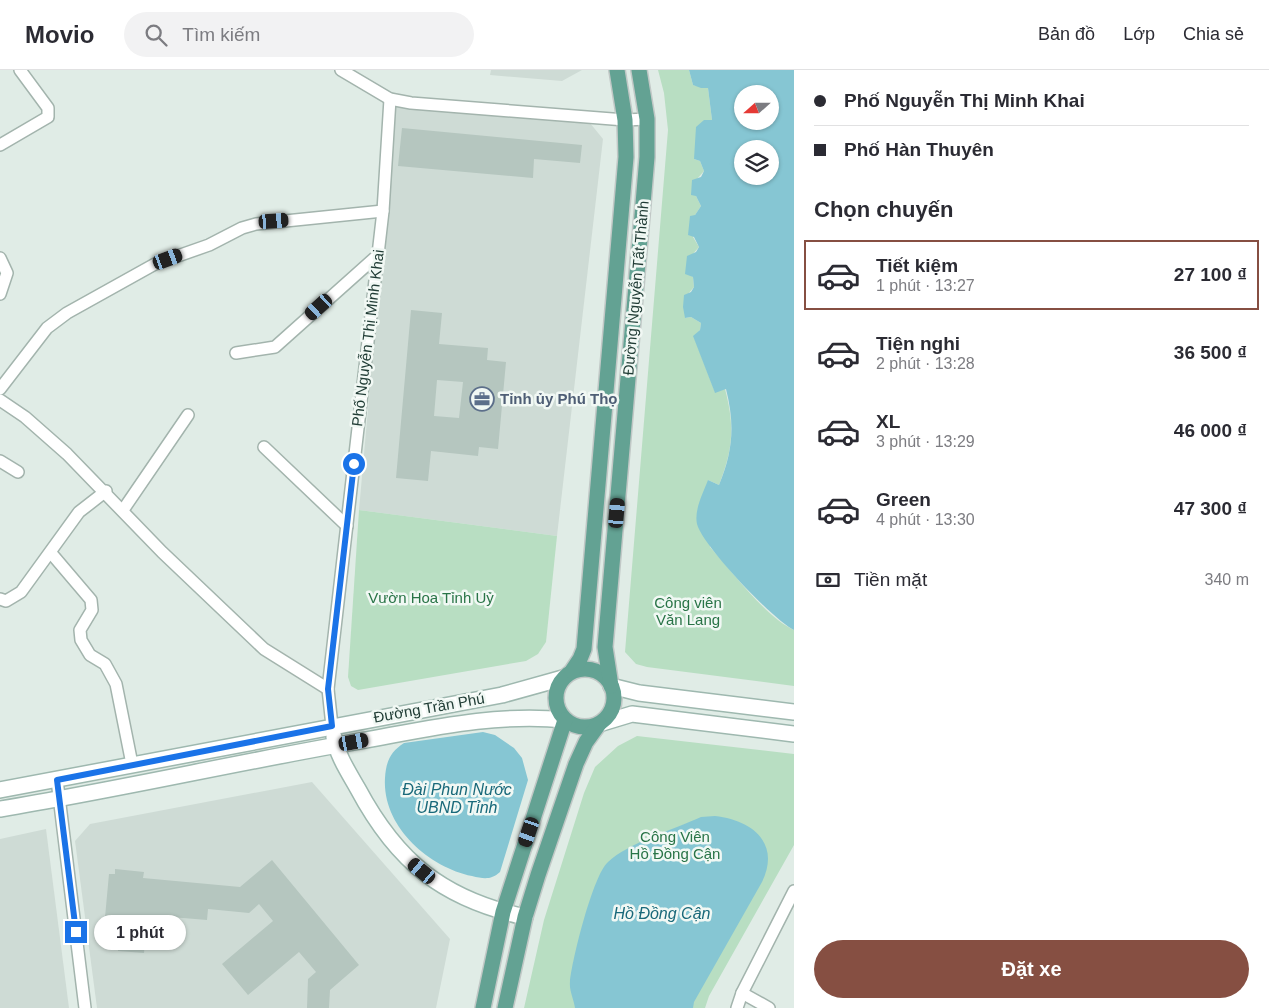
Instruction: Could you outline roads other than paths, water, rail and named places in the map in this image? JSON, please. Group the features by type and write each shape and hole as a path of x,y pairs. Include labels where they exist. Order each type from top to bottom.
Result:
{"main road":[{"name":"Đường Nguyễn Tất Thành","path":"568,675 580,659 584,643 626,158 625,120 617,70"},
{"name":"Đường Nguyễn Tất Thành","path":"611,686 606,648 647,157 647,119 639,70"},
{"path":"505,1008 525,917 576,764 586,742 599,724 609,715 613,707 614,698 611,686 605,676 595,670 584,669 568,675 557,688 556,700 558,710 565,720 582,727 599,724 632,714 794,734"},
{"name":"Đường Trần Phú","path":"0,790 502,695 568,675"},
{"path":"611,686 639,693 794,712"},
{"name":"Đường Trần Phú","path":"0,809 336,745 497,718 534,717 565,720"},
{"path":"483,1008 503,912 565,720"},
{"path":"332,726 336,745 372,814 384,831 413,864 450,891 468,901 525,917"}],"street":[{"path":"0,146 48,117 48,108 20,70"},
{"path":"341,70 390,99 411,104 625,120 647,119"},
{"name":"Phố Nguyễn Thị Minh Khai","path":"332,726 328,689 383,212 390,99"},
{"path":"0,389 47,328 84,302 155,264 209,245 242,228 256,224 383,212"},
{"path":"236,353 275,347 378,254"},
{"path":"0,258 7,273 0,294"},
{"path":"0,400 25,417 106,491 162,552 264,649 283,663 328,689"},
{"path":"123,510 188,415"},
{"path":"264,446 347,526"},
{"path":"0,461 18,472"},
{"path":"0,599 6,600 21,592 79,512 106,491"},
{"path":"50,553 91,600 92,610 80,630 81,640 90,655 105,664 116,684 132,764"},
{"path":"57,780 85,1008"},
{"path":"737,1008 742,993 794,891"},
{"path":"742,993 769,1008"}],"water":[{"path":"689,70 794,70 794,630 771,613 740,582 711,548 702,534 696,519 698,507 708,480 719,485 724,473 731,438 731,414 726,389 715,393 693,336 700,330 701,323 691,317 685,318 683,307 684,295 691,292 694,287 693,277 685,274 687,256 696,252 699,247 694,237 688,235 690,216 695,215 701,206 696,196 691,195 692,180 701,177 704,171 700,161 694,159 696,127 704,120 712,120 708,88 693,85"},
{"name":"Đài Phun Nước UBND Tỉnh","path":"483,732 495,735 514,748 522,758 528,780 500,872 487,878 476,877 439,864 411,842 391,812 386,796 385,778 386,767 390,758 395,750 404,743"},
{"name":"Hồ Đồng Cận","path":"715,816 741,823 751,828 760,836 768,856 767,868 762,882 694,1002 693,1008 575,1008 570,985 572,971 584,919 602,870 617,855 639,843 701,817"}],"place":[{"name":"Tỉnh ủy Phú Thọ","path":"482,399"}],"park label":[{"name":"Vườn Hoa Tỉnh Uỷ","path":"431,598"},
{"name":"Công viên Văn Lang","path":"688,612"},
{"name":"Công Viên Hồ Đồng Cận","path":"675,846"}]}
